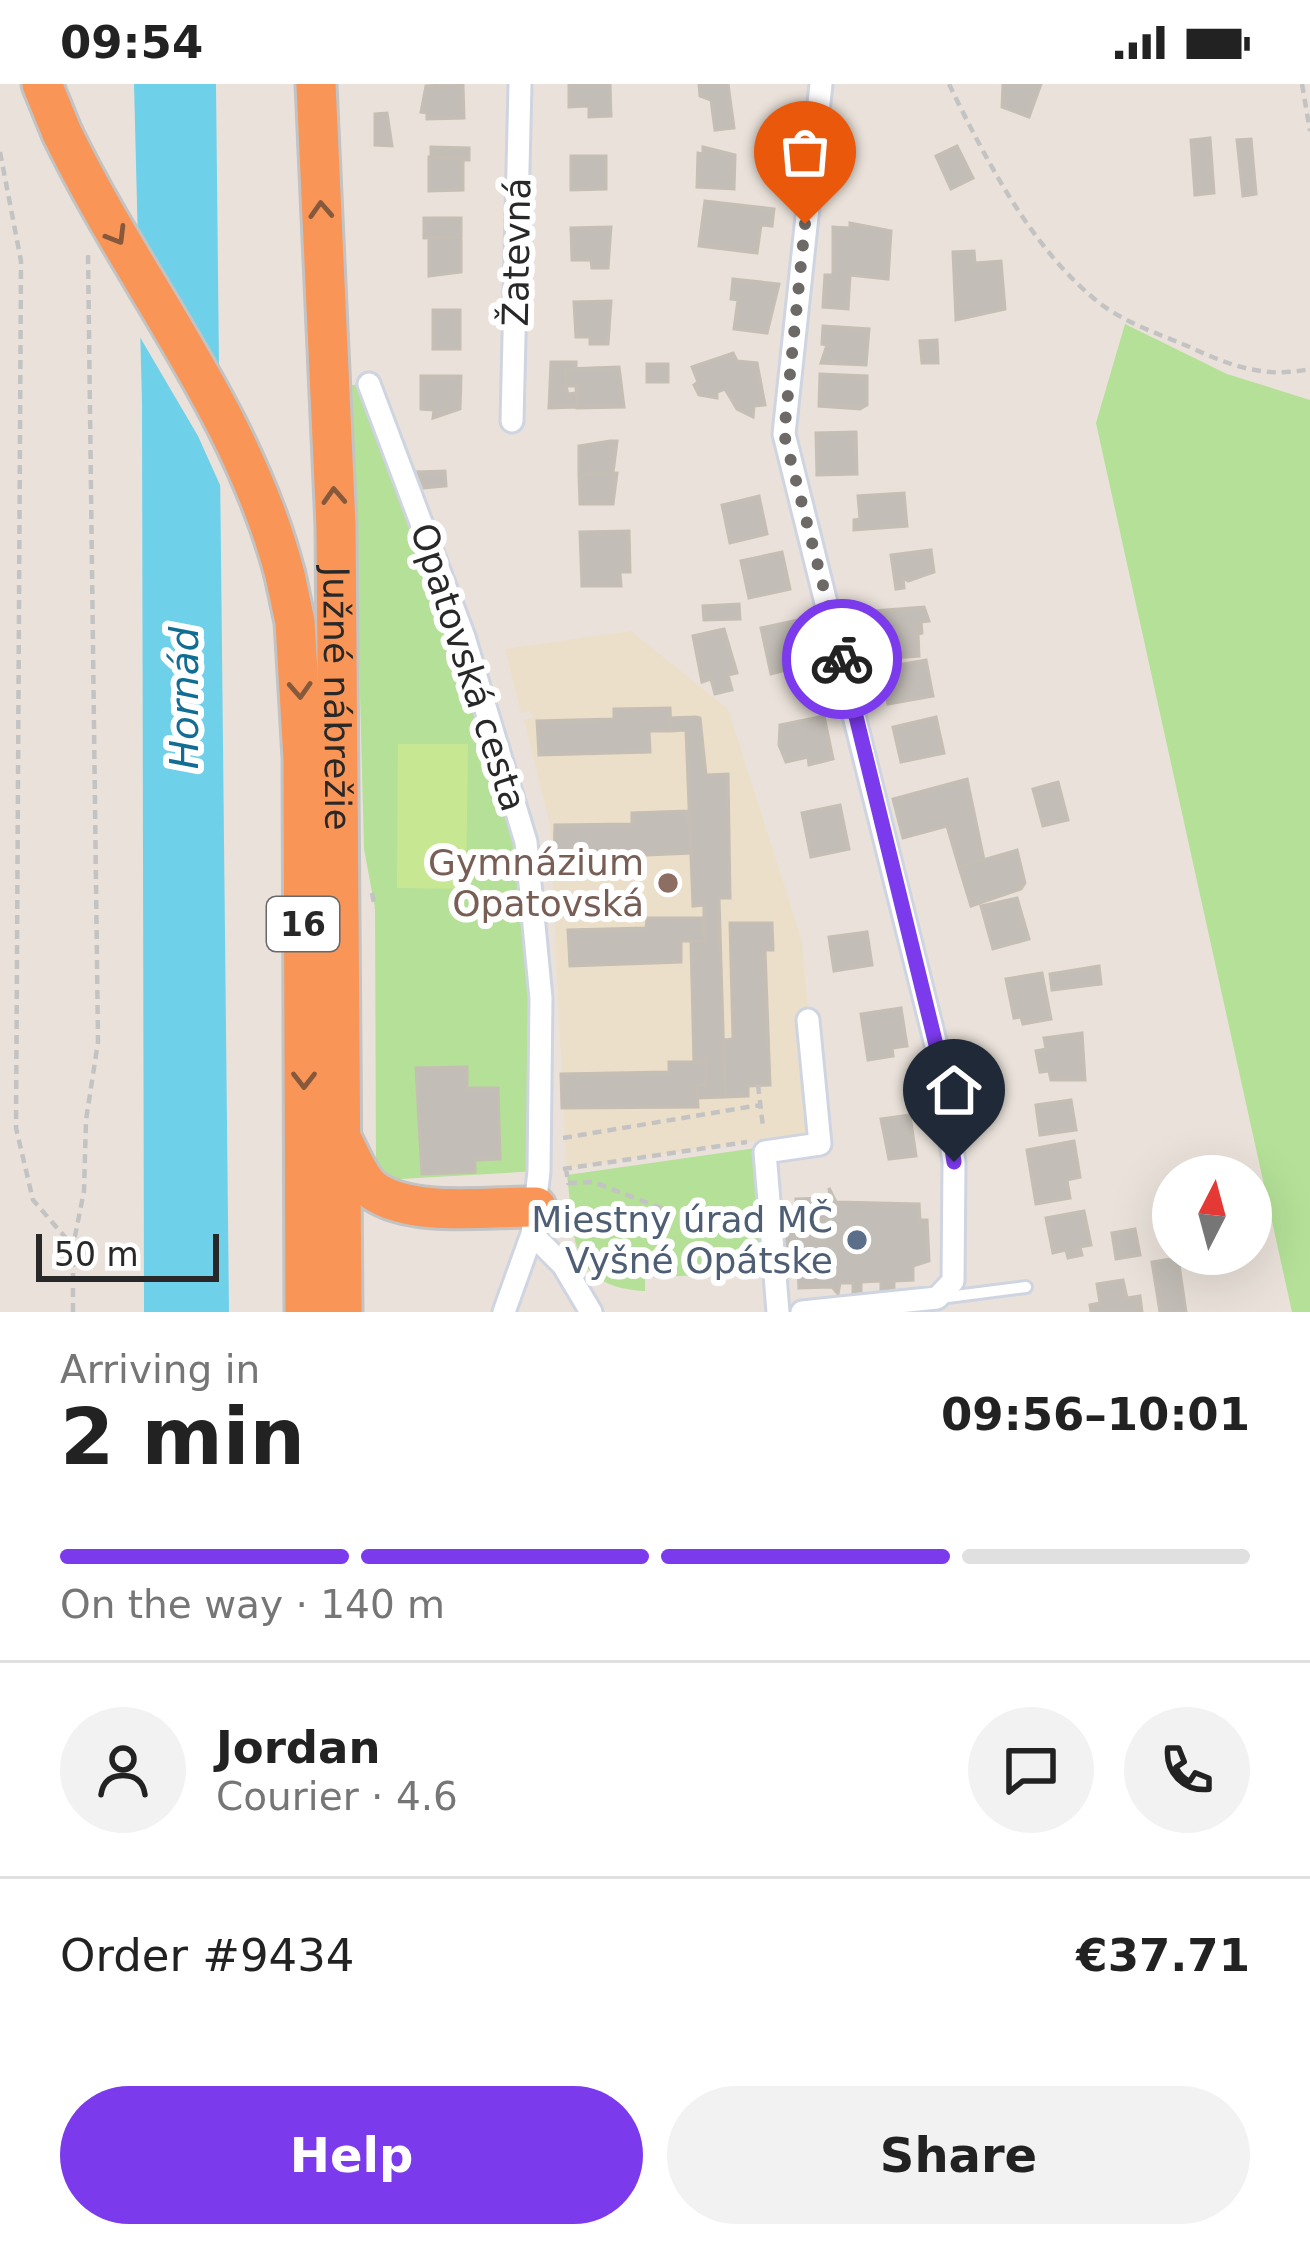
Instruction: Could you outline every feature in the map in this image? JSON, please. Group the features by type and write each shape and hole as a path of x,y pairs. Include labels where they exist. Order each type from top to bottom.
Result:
{"highway":[{"name":"Južné nábrežie","path":"42,84 62,133 235,438 261,497 285,574 295,622 303,758 304,1312"},
{"name":"Južné nábrežie","path":"316,84 336,526 342,1312"},
{"path":"317,131 340,84"},
{"path":"342,1141 368,1185 415,1204 534,1221"},
{"path":"342,1264 375,1224 415,1204"}],"street":[{"name":"Žatevná","path":"512,421 520,84"},
{"path":"802,1312 938,1298 953,1281 954,1162 938,1053 784,434 821,84"},
{"name":"Opatovská cesta","path":"369,384 464,637 526,842 541,998 534,1221 504,1312"},
{"path":"778,1312 765,1153 820,1144 808,1020"},
{"path":"534,1221 590,1311 614,1312"}],"lane":[{"path":"938,1298 1026,1287"}],"path":[{"path":"949,84 1022,212 1070,278 1106,308 1242,370 1284,374 1310,369"},
{"path":"1303,84 1310,131"},
{"path":"0,152 21,261 16,1128 33,1200 73,1246"},
{"path":"73,1312 73,1246 84,1191 86,1120 98,1042 89,264"},
{"path":"711,1228 593,1182 568,1183 566,1168 764,1140 758,1085"},
{"path":"564,1138 760,1105"}],"shaded area":[{"name":"Gymnázium Opatovská","path":"631,631 728,709 802,941 820,1144 765,1152 763,1140 566,1168 550,825 524,720 533,717 531,711 521,713 505,649"}],"green space":[{"path":"1125,324 1227,374 1310,400 1310,1312 1292,1312 1272,1221 1272,1155 1257,1155 1096,423"},
{"path":"369,384 526,842 539,1171 383,1180 376,1166 375,908 364,849 352,385"},
{"path":"398,744 468,744 466,889 397,888"},
{"path":"756,1148 768,1271 645,1278 645,1291 601,1280 588,1269 575,1238 567,1175"}],"water":[{"name":"Hornád","path":"134,84 216,84 229,1312 144,1312 142,404"}],"pier":[{"path":"131,225 227,383 229,505 198,436 134,327"}],"building":[{"path":"569,84 610,84 611,116 589,117 589,106 569,107"},
{"path":"699,84 728,84 734,128 715,130 711,100 700,96"},
{"path":"1003,84 1041,84 1029,117 1002,107"},
{"path":"463,85 464,118 427,119 427,113 421,112 426,86"},
{"path":"387,113 392,146 375,145 375,114"},
{"path":"1210,138 1214,193 1195,195 1191,140"},
{"path":"1251,139 1256,194 1243,196 1237,140"},
{"path":"957,146 973,178 951,189 936,156"},
{"path":"431,147 469,148 469,160 431,157"},
{"path":"703,147 735,155 734,189 697,187 698,153 703,154"},
{"path":"571,156 606,156 606,189 571,190"},
{"path":"429,157 463,157 463,190 429,191"},
{"path":"705,201 774,209 772,226 761,225 757,253 699,246"},
{"path":"424,218 461,218 461,237 424,238"},
{"path":"850,223 891,231 888,279 850,275 848,309 823,307 825,275 833,275 833,227 850,228"},
{"path":"611,227 608,268 592,268 591,260 572,260 571,228"},
{"path":"429,237 461,237 461,272 429,276"},
{"path":"974,251 975,263 1001,261 1005,309 956,320 953,252"},
{"path":"733,279 779,284 767,333 734,329 738,300 731,299"},
{"path":"611,301 608,344 590,344 590,337 576,337 574,302"},
{"path":"433,310 460,310 460,349 433,349"},
{"path":"823,326 869,329 866,365 821,363 827,345 822,344"},
{"path":"937,340 938,363 922,363 920,341"},
{"path":"733,353 737,361 757,363 765,405 754,406 753,417 737,409 725,389 717,392 717,398 699,395 694,385 698,382 692,367"},
{"path":"551,362 576,362 576,368 566,369 566,386 568,394 576,393 577,407 549,408"},
{"path":"647,364 668,364 668,382 647,382"},
{"path":"619,367 624,407 577,408 576,386 566,386 566,369"},
{"path":"820,374 867,376 867,405 860,409 819,406"},
{"path":"421,376 461,376 460,409 433,418 434,410 421,409"},
{"path":"856,432 857,474 817,475 816,433"},
{"path":"617,441 613,473 579,475 579,446"},
{"path":"445,471 446,486 424,488 418,472"},
{"path":"617,473 613,504 580,504 579,475"},
{"path":"904,493 907,526 854,530 854,520 860,519 858,496"},
{"path":"759,496 767,534 730,543 722,505"},
{"path":"629,531 630,572 620,572 621,586 582,586 580,532"},
{"path":"931,550 934,572 908,581 903,577 904,588 896,589 891,555"},
{"path":"782,552 790,589 749,598 741,561"},
{"path":"739,604 740,619 704,620 703,606"},
{"path":"924,607 929,621 921,622 919,656 878,659 876,633 869,634 869,627 875,626 874,611"},
{"path":"798,620 806,656 788,659 790,669 771,674 761,628"},
{"path":"724,629 737,673 728,675 732,690 715,694 711,679 702,682 693,636"},
{"path":"926,660 933,696 888,704 881,668"},
{"path":"670,708 671,731 649,731 650,752 539,755 537,721 614,719 614,709"},
{"path":"824,716 833,759 809,765 808,757 786,762 779,745 780,725"},
{"path":"936,717 944,753 901,762 893,727"},
{"path":"670,718 700,718 706,775 728,774 730,898 719,898 725,1097 697,1098 697,1085 706,1084 706,1062 694,1063 691,941 704,941 704,905 693,906 686,730 671,731"},
{"path":"967,779 984,860 959,867 947,826 903,838 893,799"},
{"path":"1058,782 1068,820 1043,826 1033,789"},
{"path":"840,805 849,849 811,857 802,813"},
{"path":"687,811 692,853 554,859 555,825 632,824 632,813"},
{"path":"1017,850 1025,883 1021,889 971,906 959,867"},
{"path":"1017,898 1029,939 993,949 981,906"},
{"path":"647,918 703,918 704,941 681,941 681,962 570,966 568,930 646,928"},
{"path":"730,923 772,923 773,950 765,950 770,1085 748,1086 748,1096 725,1097 724,1040 733,1039"},
{"path":"867,932 872,965 834,971 829,937"},
{"path":"1099,966 1101,984 1052,990 1050,974"},
{"path":"1042,973 1051,1019 1023,1024 1021,1017 1014,1018 1006,979"},
{"path":"901,1008 907,1046 892,1048 893,1056 868,1060 861,1014"},
{"path":"1082,1033 1085,1080 1051,1080 1049,1071 1040,1072 1036,1051 1046,1049 1044,1038"},
{"path":"669,1062 706,1062 706,1084 697,1085 698,1107 562,1108 561,1074 669,1072"},
{"path":"467,1067 467,1088 498,1088 500,1159 475,1160 475,1172 422,1174 416,1068"},
{"path":"1071,1100 1076,1130 1040,1135 1036,1105"},
{"path":"910,1115 916,1156 889,1159 881,1119"},
{"path":"1074,1141 1080,1177 1067,1180 1070,1198 1036,1204 1027,1150"},
{"path":"829,1188 836,1202 919,1204 920,1220 927,1220 929,1261 913,1266 913,1280 894,1281 894,1290 881,1290 881,1281 861,1282 861,1291 853,1292 853,1283 840,1283 838,1294 832,1287 799,1288 798,1265 784,1262 783,1227 797,1223 796,1199 830,1198"},
{"path":"1084,1211 1091,1245 1080,1247 1082,1255 1068,1258 1066,1250 1053,1253 1046,1218"},
{"path":"1135,1229 1140,1255 1116,1259 1112,1233"},
{"path":"1154,1275 1181,1275 1186,1312 1160,1312"},
{"path":"1123,1280 1127,1298 1140,1296 1142,1312 1091,1312 1090,1305 1100,1303 1097,1284"}],"way so far":[{"path":"805,224 784,434 842,659"}],"place":[{"name":"Gymnázium Opatovská","path":"668,883"},
{"name":"Miestny úrad MČ Vyšné Opátske","path":"857,1240"}],"route":[{"path":"842,659 936,1045 954,1162"}]}
